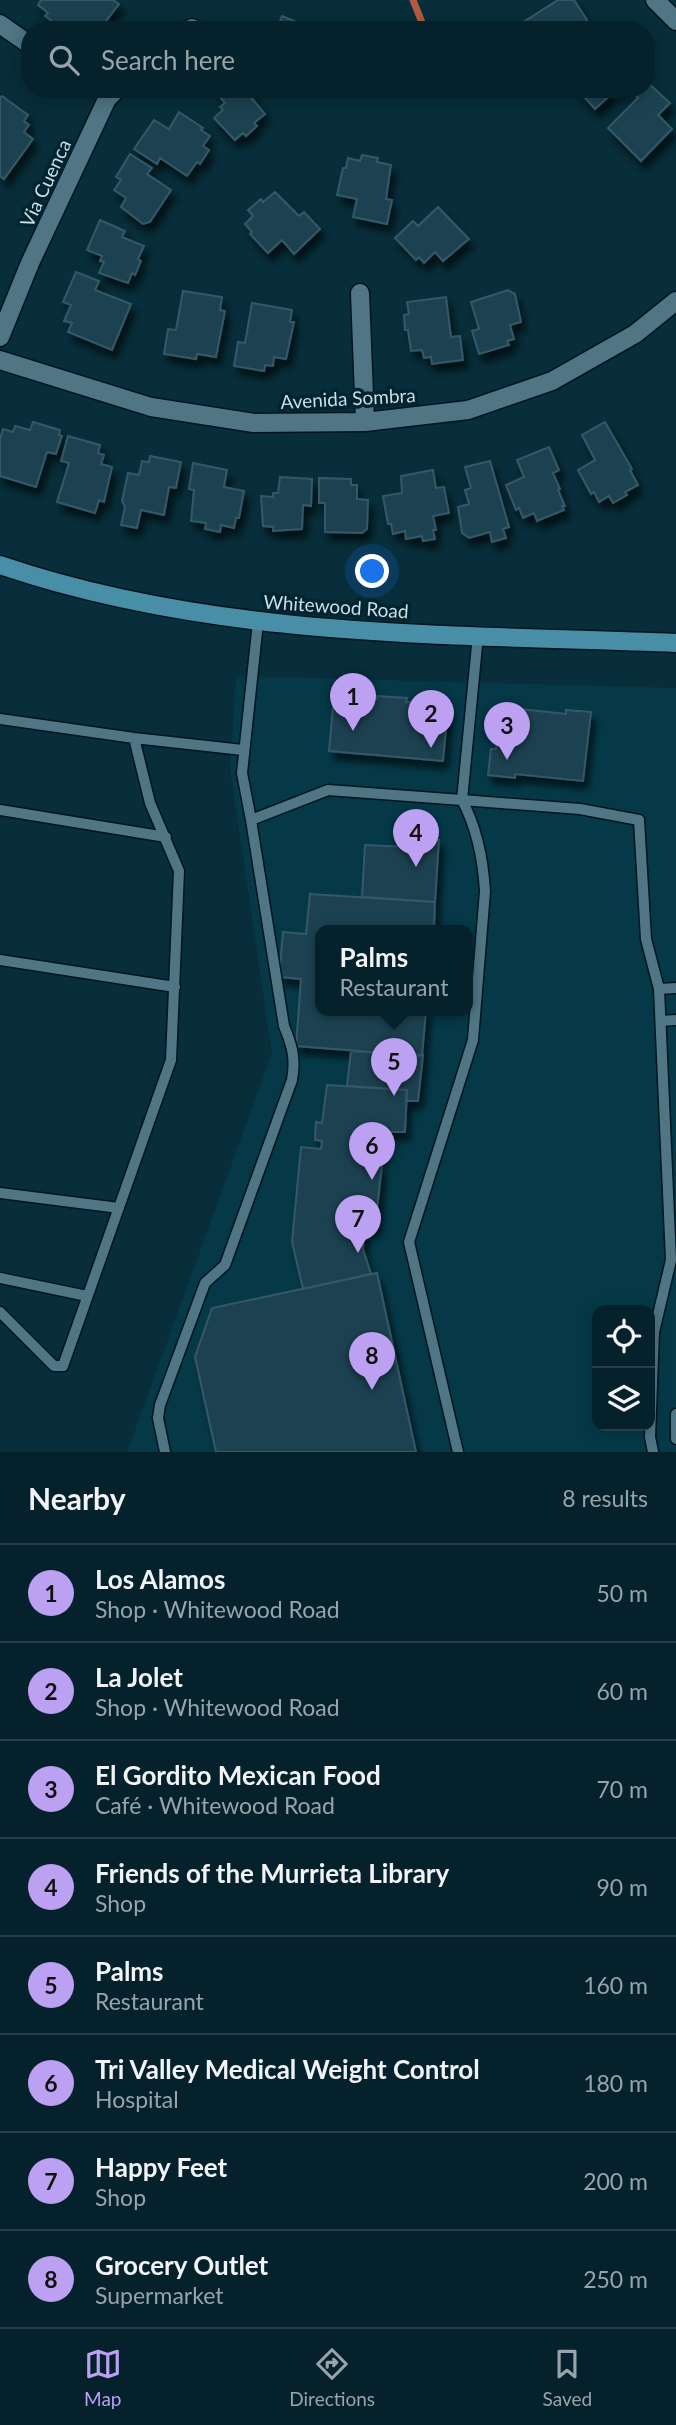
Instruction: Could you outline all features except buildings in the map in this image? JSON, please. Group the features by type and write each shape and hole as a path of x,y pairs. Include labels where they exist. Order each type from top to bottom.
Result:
{"main road":[{"name":"Whitewood Road","path":"0,565 43,579 158,607 258,621 370,631 676,643"}],"street":[{"path":"655,0 676,21"},
{"path":"0,24 21,39"},
{"name":"Via Cuenca","path":"0,337 103,98"},
{"path":"360,293 365,422"},
{"name":"Avenida Sombra","path":"0,360 151,407 254,423 365,422 468,410 552,381 635,334 676,301"}],"lane":[{"path":"165,1452 158,1418 160,1405 205,1283 225,1265 294,1069 293,1046 284,1026 242,773 258,621"},
{"path":"457,1452 409,1242 473,1040 485,891 473,821 462,800 478,635"},
{"path":"0,719 243,750"},
{"path":"0,1312 54,1366 63,1366 171,1060 179,871 150,803 134,738"},
{"path":"251,820 328,790 580,809 639,820 646,939 659,989 671,1153 671,1260 654,1332 650,1437 653,1452"},
{"path":"0,810 166,837"},
{"path":"0,960 175,987"},
{"path":"659,989 676,988"},
{"path":"661,1021 676,1020"},
{"path":"0,1192 119,1208"},
{"path":"0,1278 87,1296"},
{"path":"676,1414 676,1438"}],"shaded area":[{"path":"236,676 676,688 676,1452 127,1452 272,1053 230,769"}],"waterway":[{"path":"413,0 421,21"}],"place":[{"name":"Los Alamos","path":"353,731"},
{"name":"La Jolet","path":"431,748"},
{"name":"El Gordito Mexican Food","path":"507,760"},
{"name":"Friends of the Murrieta Library","path":"416,867"},
{"name":"Palms","path":"394,1096"},
{"name":"Tri Valley Medical Weight Control","path":"372,1180"},
{"name":"Happy Feet","path":"358,1253"},
{"name":"Grocery Outlet","path":"372,1390"}]}
